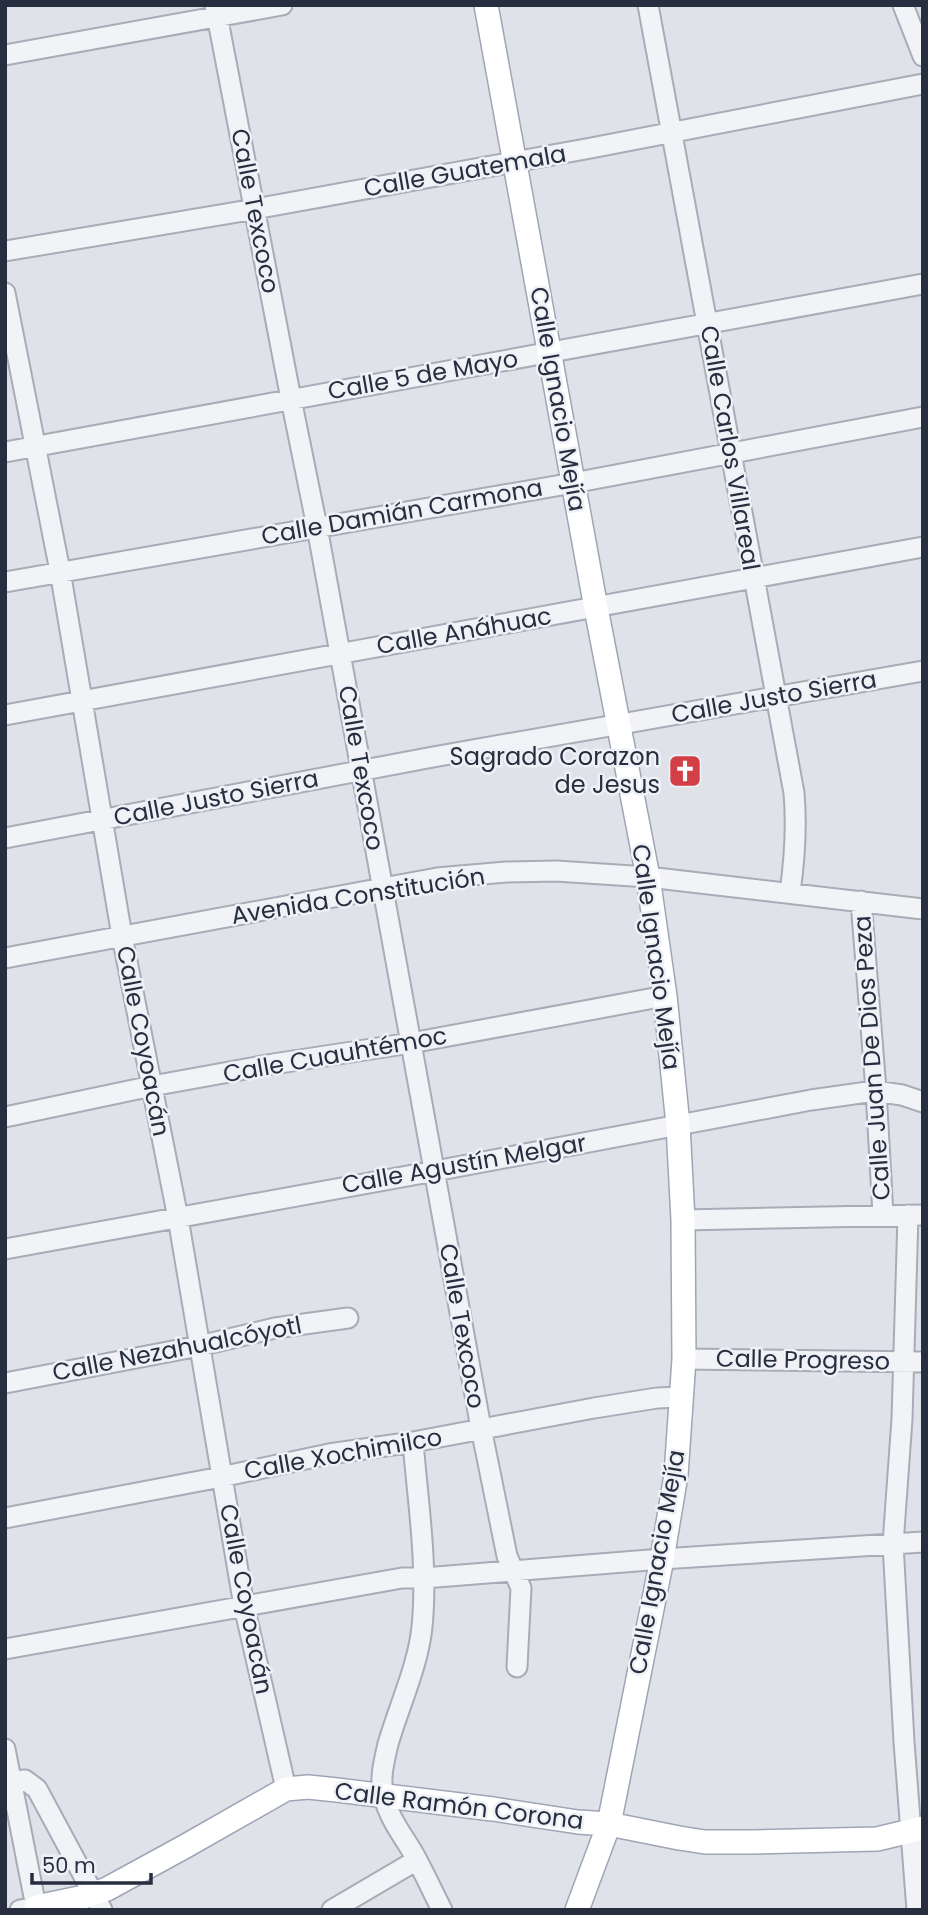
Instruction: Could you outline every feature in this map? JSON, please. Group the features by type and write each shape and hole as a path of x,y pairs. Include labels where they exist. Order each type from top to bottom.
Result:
{"main road":[{"name":"Calle Ignacio Mejía","path":"486,5 617,725 648,877 665,996 678,1125 683,1220 684,1359 676,1475 609,1824 577,1910"},
{"name":"Calle Ramón Corona","path":"286,1788 309,1787 609,1824 705,1842 877,1839 917,1830"},
{"path":"31,1909 98,1902 107,1889 286,1788"}],"street":[{"path":"5,55 216,11 282,5"},
{"name":"Calle Carlos Villareal","path":"648,5 794,793 796,852 790,892"},
{"path":"903,5 923,56"},
{"name":"Calle Texcoco","path":"216,11 341,653 481,1428 507,1556 521,1588 517,1667"},
{"name":"Calle Guatemala","path":"5,251 592,148 923,84"},
{"name":"Calle 5 de Mayo","path":"5,452 923,284"},
{"name":"Calle Coyoacán","path":"5,293 60,571 122,936 178,1218 244,1606 286,1788"},
{"name":"Calle Damián Carmona","path":"5,582 573,483 923,417"},
{"name":"Calle Anáhuac","path":"5,715 923,547"},
{"name":"Calle Justo Sierra","path":"5,838 362,770 923,671"},
{"name":"Avenida Constitución","path":"5,958 437,878 506,872 648,877 923,909"},
{"name":"Calle Juan De Dios Peza","path":"861,901 883,1215"},
{"name":"Calle Cuauhtémoc","path":"5,1117 272,1064 411,1043 665,996"},
{"name":"Calle Agustín Melgar","path":"5,1249 811,1100 875,1091 902,1095 923,1102"},
{"path":"683,1220 915,1215"},
{"name":"Calle Juan De Dios Peza","path":"915,1215 913,1362 902,1419 893,1544 904,1742 917,1830 917,1910"},
{"name":"Calle Nezahualcóyotl","path":"5,1383 199,1346 275,1328 348,1318"},
{"name":"Calle Progreso","path":"684,1359 913,1362"},
{"name":"Calle Xochimilco","path":"5,1518 329,1454 413,1442 645,1400 681,1397"},
{"path":"413,1442 425,1578 422,1629 417,1653 394,1721 382,1781 383,1796 389,1812 442,1910"},
{"path":"5,1649 402,1578 923,1542"},
{"path":"5,1749 8,1782 31,1909"},
{"path":"8,1782 25,1780 37,1788 98,1902"},
{"path":"332,1910 417,1860"}],"place":[{"name":"Sagrado Corazon de Jesus","path":"685,771"}]}
